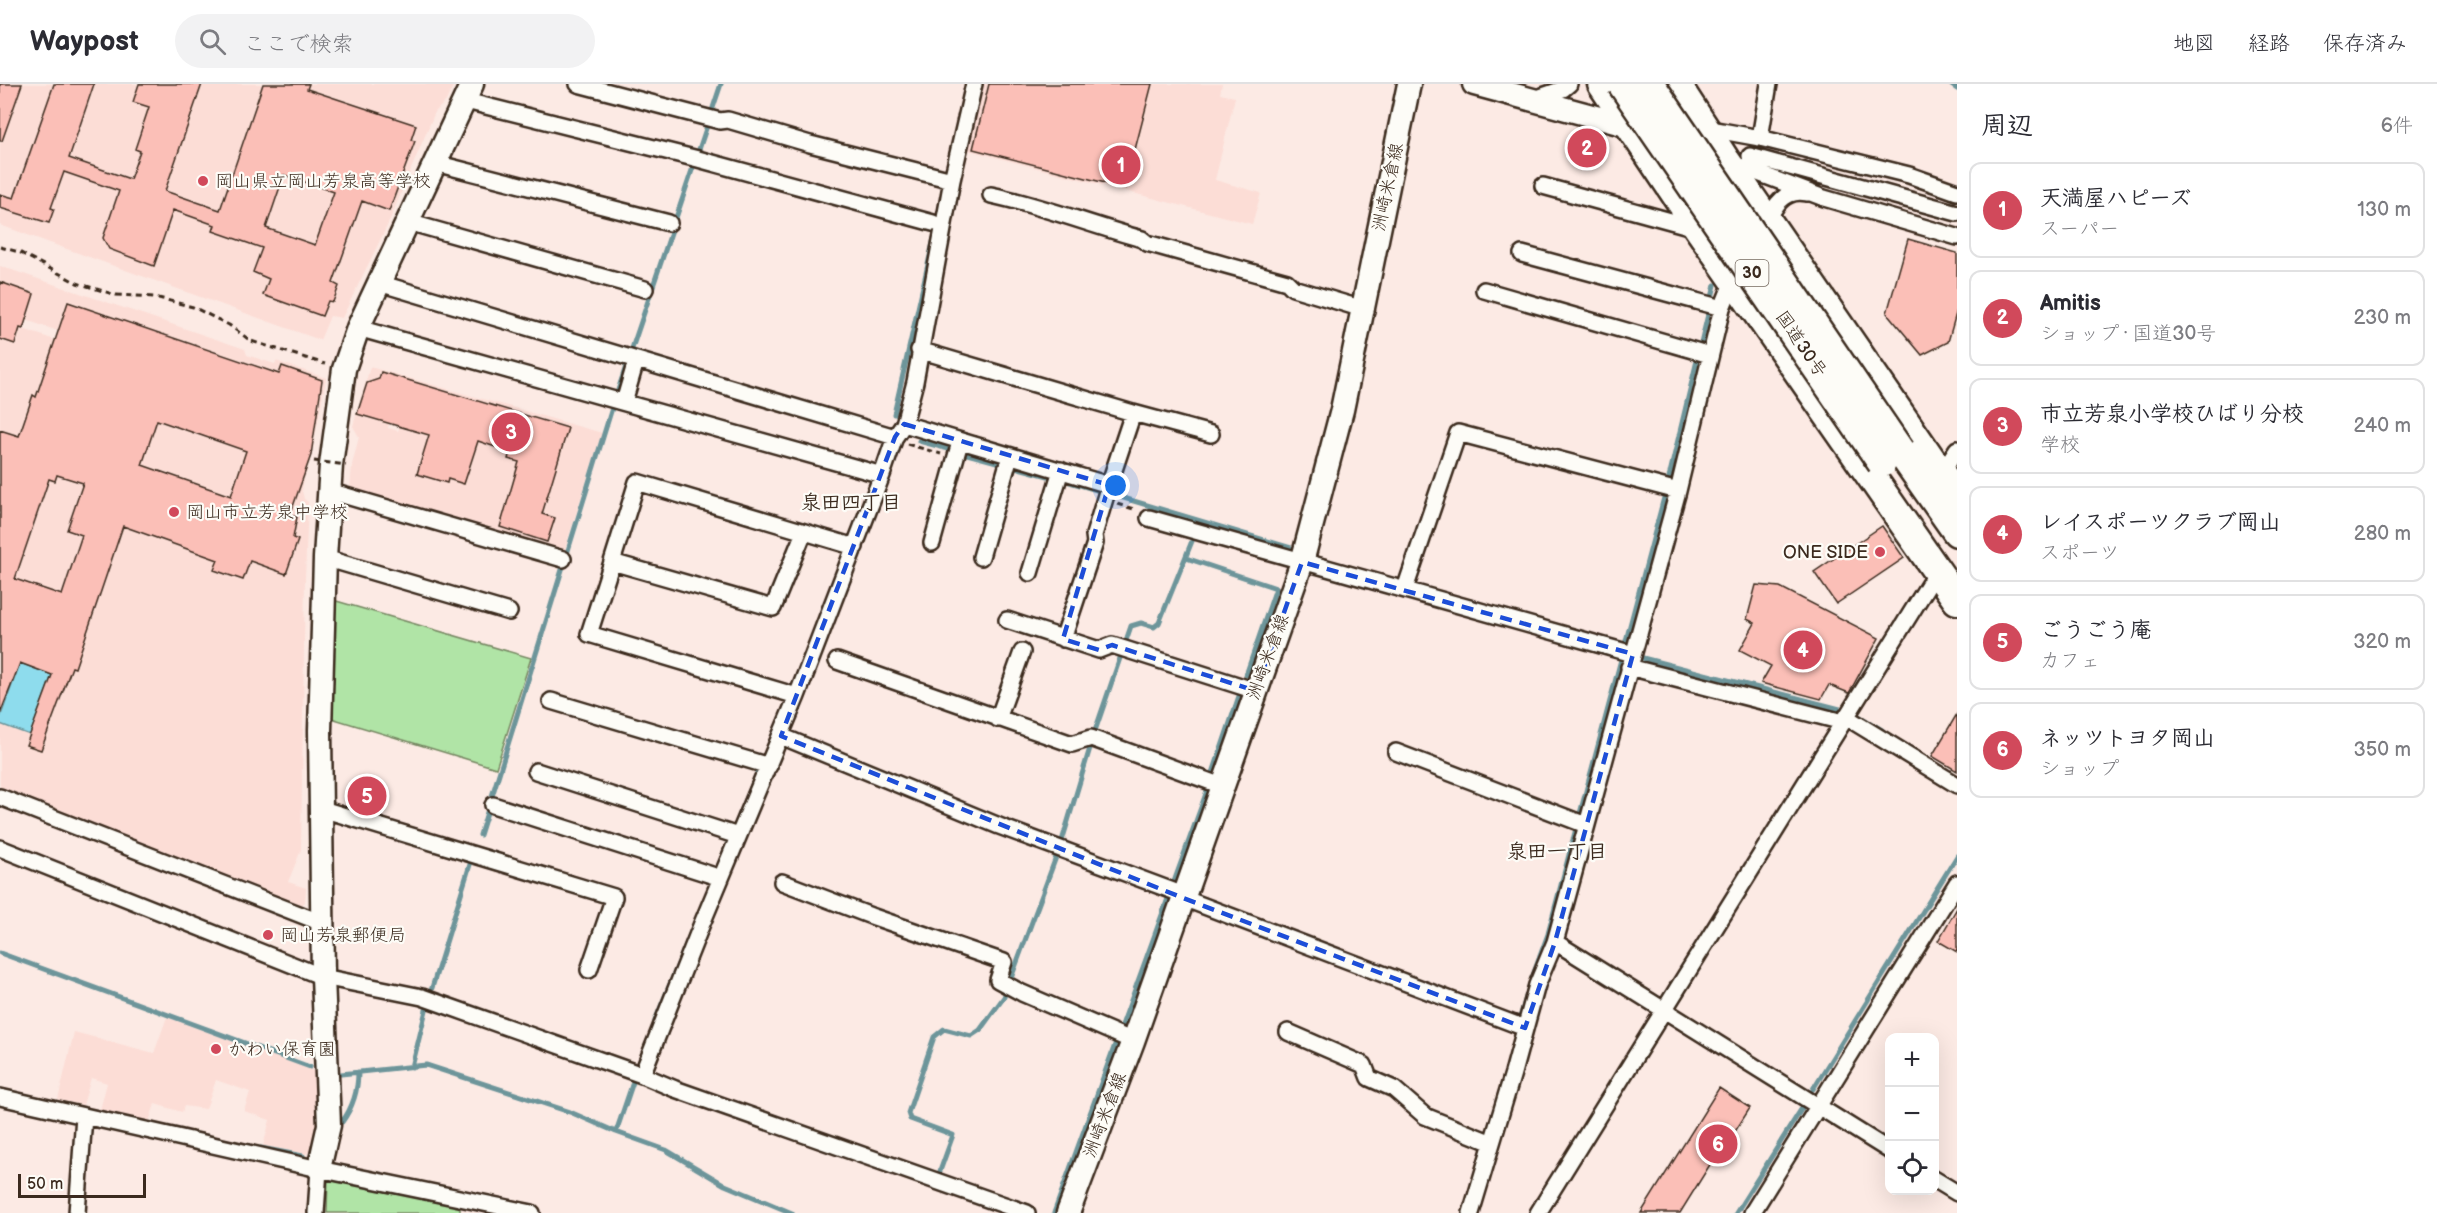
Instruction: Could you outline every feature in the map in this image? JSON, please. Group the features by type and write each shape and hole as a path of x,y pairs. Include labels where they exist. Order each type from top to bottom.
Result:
{"highway":[{"path":"1602,84 1633,127 1699,229 1947,574 1957,600"},
{"name":"国道30号","path":"1622,84 1891,457 1957,532"},
{"name":"国道30号","path":"1650,84 1891,457 1947,574"},
{"path":"1676,84 1706,128 1738,158 1768,222 1957,497"}],"street":[{"path":"578,84 710,118 728,120 810,144 948,179"},
{"path":"642,1075 716,876 763,765 781,736 899,430 915,382 948,179 974,84"},
{"name":"洲崎米倉線","path":"1068,1213 1124,1037 1222,786 1302,562 1342,410 1409,84"},
{"path":"1474,84 1738,158 1957,213"},
{"path":"1531,100 1563,89 1569,84"},
{"path":"1760,138 1769,84"},
{"path":"316,1213 319,1169 328,1125 323,977 320,730 325,558 329,491 344,369 358,328 469,92 695,159 933,223"},
{"path":"1633,127 1706,128 1760,138 1909,175 1957,192"},
{"path":"1738,158 1824,198"},
{"path":"435,163 669,223"},
{"path":"1543,186 1699,229"},
{"path":"1768,222 1777,203 1790,193 1802,192 1957,237"},
{"path":"991,195 1032,204 1097,227 1142,239 1148,243 1287,282 1293,288 1363,309"},
{"path":"408,222 645,289"},
{"path":"1522,254 1715,306"},
{"path":"1471,1213 1487,1141 1520,1026 1554,942 1580,822 1629,656 1715,306 1734,278"},
{"path":"379,283 630,360 899,430 1108,491"},
{"path":"1484,290 1704,353"},
{"path":"358,328 882,475"},
{"path":"919,350 1211,434"},
{"path":"618,400 630,360"},
{"path":"1063,639 1095,543 1094,535 1133,413"},
{"path":"1406,585 1458,433 1671,489"},
{"path":"932,543 958,449"},
{"path":"1941,474 1957,449"},
{"path":"981,557 1009,462"},
{"path":"1030,573 1059,476"},
{"path":"797,696 590,634 637,482 855,547"},
{"path":"329,491 563,559"},
{"path":"1149,518 1302,562 1406,585 1629,656 1845,719 1957,785"},
{"path":"612,562 773,608 804,532"},
{"path":"325,558 509,612"},
{"path":"1538,1213 1845,719 1947,574"},
{"path":"1007,620 1099,650 1112,645 1256,691"},
{"path":"998,719 1022,652"},
{"path":"837,661 1072,744 1093,739 1222,786"},
{"path":"551,701 763,765"},
{"path":"781,736 1060,849 1520,1026"},
{"path":"1396,752 1580,822"},
{"path":"537,771 733,835"},
{"path":"0,797 322,923"},
{"path":"493,806 716,876"},
{"path":"322,809 614,897 589,970"},
{"path":"0,848 323,977 422,997 1027,1213"},
{"path":"782,882 871,916 1004,962 998,980 1124,1037"},
{"path":"1752,1213 1957,883"},
{"path":"1554,942 1885,1148"},
{"path":"1288,1032 1364,1065 1369,1078 1394,1089 1425,1116 1487,1141"},
{"path":"0,1097 319,1169 532,1213"},
{"path":"77,1213 84,1116"},
{"path":"1939,1182 1957,1193"}],"path":[{"path":"0,247 19,252 77,283 116,295 155,297 194,307 229,325 251,341 332,367"},
{"path":"314,461 346,465"}],"highlighted area":[{"path":"904,424 1109,485 1063,639 1099,650 1112,645 1256,691 1302,562 1633,654 1555,942 1525,1028 1183,898 781,736 895,437"}],"shaded area":[{"name":"岡山県立岡山芳泉高等学校","path":"0,84 454,84 446,101 435,112 388,224 342,318 330,316 320,340 0,225"},
{"path":"979,84 1222,84 1220,94 1235,97 1215,180 1261,193 1252,224 964,149"},
{"path":"0,266 245,349 247,355 275,364 276,361 326,378 312,454 302,491 304,499 308,502 301,850 288,882 306,888 305,902 302,905 0,787 0,623 49,479 55,481 62,461 80,482 88,485 96,495 60,599 75,667 131,503 226,536 215,570 243,580 252,555 311,455 322,381 282,367 265,415 26,320 34,294 0,282"},
{"path":"20,328 55,340 65,407 33,396 19,436 0,430 0,339 15,343"},
{"path":"370,367 602,433 563,555 350,490 352,465 359,437 353,426","holes":["382,372 440,389 439,392 447,392 529,416 532,421 534,417 568,428 541,516 555,518 547,541 500,527 529,428 470,432 471,463 464,483 448,479 447,483 417,474 443,403 400,426 398,431 388,428 389,424 358,414 378,384"]},
{"path":"157,420 227,445 254,430 231,496 149,467 140,469"},
{"path":"167,1017 318,1072 317,1128 314,1150 306,1154 263,1146 270,1120 244,1111 250,1092 216,1080 206,1109 184,1106 182,1112 155,1104 149,1122 100,1110 107,1083 91,1078 83,1105 58,1100 74,1032 154,1053"}],"green space":[{"path":"333,600 531,658 496,768 331,718"},
{"path":"328,1176 460,1206 460,1213 327,1213"}],"water":[{"path":"20,663 52,675 30,735 0,724 0,718"}],"building":[{"path":"0,84 22,84 2,141 0,141"},
{"path":"54,84 94,84 69,158 130,179 140,151 135,149 149,107 133,102 139,84 202,84 165,191 220,210 263,84 309,84 307,89 416,125 411,140 415,141 389,211 362,201 333,283 339,286 333,302 328,301 322,316 263,295 269,279 253,272 262,248 213,231 215,225 173,210 154,266 109,249 103,238 119,191 64,172 51,208 54,209 49,223 0,208 0,194 14,198","holes":["284,175 334,192 315,245 266,228"]},
{"path":"989,84 1152,84 1125,188 973,149"},
{"path":"1580,131 1603,139 1594,165 1571,157"},
{"path":"1908,239 1957,253 1957,310 1948,342 1922,355 1887,313"},
{"path":"0,282 34,294 23,329 20,328 15,344 0,339"},
{"path":"68,302 279,374 282,366 322,380 311,455 290,515 297,517 293,538 298,540 286,574 250,561 243,580 214,570 218,560 123,526 75,668 72,667 41,750 26,745 52,675 20,663 0,714 0,430 19,436 33,395 36,397","holes":["157,420 246,451 231,496 142,465","57,475 83,483 67,530 82,535 62,595 15,579 49,479 55,481"]},
{"path":"381,372 568,428 542,514 555,518 547,542 500,527 519,462 508,459 510,452 478,441 464,484 448,479 447,483 417,474 429,435 357,414 367,383 379,379"},
{"path":"1882,526 1904,558 1836,604 1814,572"},
{"path":"1756,585 1780,587 1879,638 1849,693 1829,685 1821,699 1761,683 1771,666 1740,650 1755,623 1747,619"},
{"path":"1957,714 1957,771 1932,756"},
{"path":"1957,908 1957,952 1938,941"},
{"path":"1719,1088 1750,1108 1722,1152 1719,1150 1680,1213 1641,1213"}],"waterway":[{"path":"480,835 612,408 721,84"},
{"path":"1950,84 1957,89"},
{"path":"894,414 934,238"},
{"path":"1532,978 1548,934 1665,494 1715,285"},
{"path":"919,441 1070,482 1291,548"},
{"path":"940,1171 953,1135 910,1119 908,1113 934,1037 944,1029 971,1036 980,1030 1004,997 1062,841 1096,728 1131,626 1141,623 1154,627 1159,623 1192,541"},
{"path":"1186,558 1276,588 1246,675"},
{"path":"1635,656 1840,709"},
{"path":"1213,773 1239,696"},
{"path":"1857,715 1882,730"},
{"path":"715,874 760,766"},
{"path":"1054,1213 1208,788"},
{"path":"1813,1089 1957,856"},
{"path":"431,991 472,858"},
{"path":"655,1021 691,932"},
{"path":"0,953 310,1067"},
{"path":"1519,1021 1529,987"},
{"path":"412,1067 427,1006"},
{"path":"341,1074 426,1065 570,1112 666,1150 725,1185 792,1213"},
{"path":"336,1122 342,1122 352,1105 358,1072"},
{"path":"616,1132 634,1079"},
{"path":"1736,1213 1802,1108"},
{"path":"261,1148 303,1156"}],"place":[{"name":"Amitis","path":"1587,148"},
{"name":"天満屋ハピーズ","path":"1121,165"},
{"name":"岡山県立岡山芳泉高等学校","path":"203,181"},
{"name":"市立芳泉小学校ひばり分校","path":"511,432"},
{"name":"岡山市立芳泉中学校","path":"174,512"},
{"name":"ONE SIDE","path":"1880,552"},
{"name":"レイスポーツクラブ岡山","path":"1803,650"},
{"name":"ごうごう庵","path":"367,796"},
{"name":"岡山芳泉郵便局","path":"268,935"},
{"name":"かわい保育園","path":"216,1049"},
{"name":"ネッツトヨタ岡山","path":"1718,1144"}],"district":[{"name":"泉田四丁目","path":"851,503"},
{"name":"泉田一丁目","path":"1557,852"}]}
